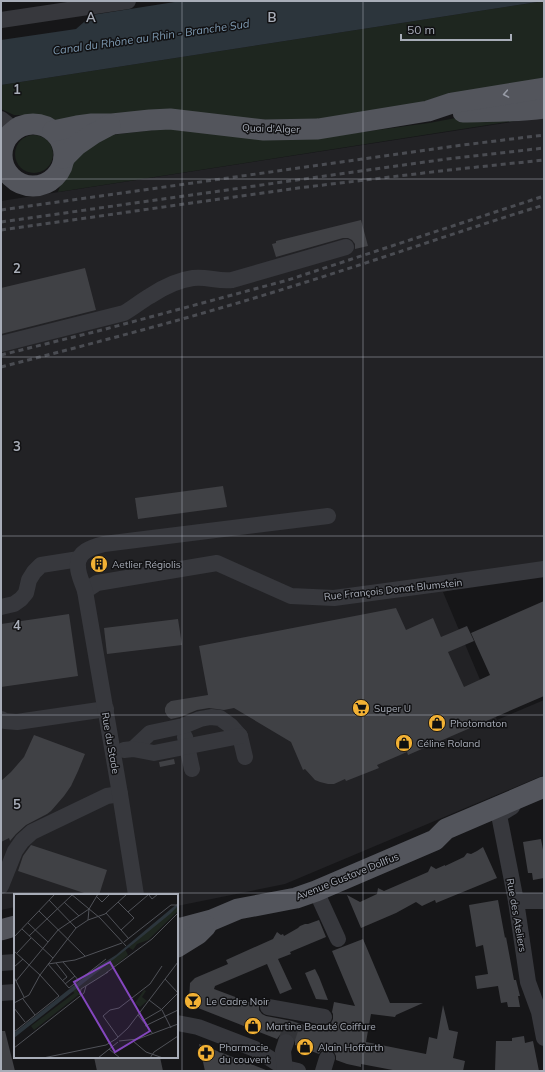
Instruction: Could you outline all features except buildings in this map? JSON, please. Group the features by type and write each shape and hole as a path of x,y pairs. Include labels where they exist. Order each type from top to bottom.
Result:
{"main road":[{"name":"Quai d'Alger","path":"112,124 93,134 77,145 64,158 59,173 47,183 39,186 31,186 9,182 10,176 6,170 2,156 3,148 10,135 8,125 21,126 34,124 47,127 53,131 84,125 170,120 264,130 318,129 428,111 452,103 544,88"},
{"name":"Quai d'Alger","path":"428,111 450,113 521,111 544,108"},
{"path":"53,131 62,143 64,158"},
{"name":"Avenue Gustave Dollfus","path":"178,928 212,920 238,909 296,898 316,891 435,840 446,829 544,787"},
{"name":"Avenue Gustave Dollfus","path":"435,840 450,840 533,806 544,800"},
{"name":"Avenue Gustave Dollfus","path":"178,946 198,934 212,920"},
{"path":"1,930 14,926"}],"street":[{"path":"1,20 58,6 128,1"},
{"path":"1,344 124,313 152,294 185,280 199,278 220,281 232,280 346,247"},
{"path":"1,607 14,604 21,599 26,592 29,580 41,565 79,559 83,553 91,548 104,544 328,516"},
{"name":"Rue du Stade","path":"79,559 77,566 85,591 136,894"},
{"name":"Rue François Donat Blumstein","path":"85,591 97,583 217,563 291,596 334,598 544,569"},
{"path":"2,720 17,722 106,710"},
{"path":"133,749 150,732 183,726 200,719 211,717 220,718 231,726 240,736 245,757"},
{"path":"183,726 192,769"},
{"path":"113,752 133,749 154,753 240,736"},
{"path":"1,886 16,851 22,841 32,832 107,796 120,794"},
{"path":"500,820 499,815 512,807 517,799"},
{"name":"Rue des Ateliers","path":"500,820 516,901 536,982 544,1038"},
{"path":"316,891 338,939"},
{"path":"516,901 544,901"},
{"path":"1,963 14,962"},
{"path":"1,993 14,992"},
{"path":"268,1007 295,1017 324,1017"},
{"path":"178,1011 184,1018 198,1027"},
{"path":"178,1023 198,1027 255,1049 290,1070"},
{"path":"286,1042 283,1051 290,1070"}],"shaded area":[{"path":"544,1 544,84 322,120 61,122 35,115 14,115 1,109 1,85"},
{"path":"461,117 486,117 514,121 58,192 61,183 81,150 111,135 171,128 318,138 429,123"},
{"path":"544,117 544,571 443,592 497,720 544,700 544,775 285,884 178,906 178,894 14,894 14,907 1,910 1,201"},
{"path":"34,135 44,138 50,144 53,154 50,164 44,170 34,173 24,170 18,164 15,154 18,144 24,138"}],"water":[{"name":"Canal du Rhône au Rhin - Branche Sud","path":"181,1 544,1 1,85 1,40 76,29 92,15"}],"tunnel":[{"path":"286,1042 293,1021"}],"railway":[{"path":"1,210 455,146 544,135"},
{"path":"1,222 447,159 544,148"},
{"path":"1,230 298,188 544,160"},
{"path":"1,355 102,330 288,280 544,196"},
{"path":"1,367 218,309 544,205"}],"place":[{"name":"Aetlier Régiolis","path":"99,564"},
{"name":"Super U","path":"361,708"},
{"name":"Photomaton","path":"437,723"},
{"name":"Céline Roland","path":"404,743"},
{"name":"Le Cadre Noir","path":"193,1001"},
{"name":"Martine Beauté Coiffure","path":"253,1026"},
{"name":"Alain Hoffarth","path":"305,1047"},
{"name":"Pharmacie du couvent","path":"206,1053"}]}
